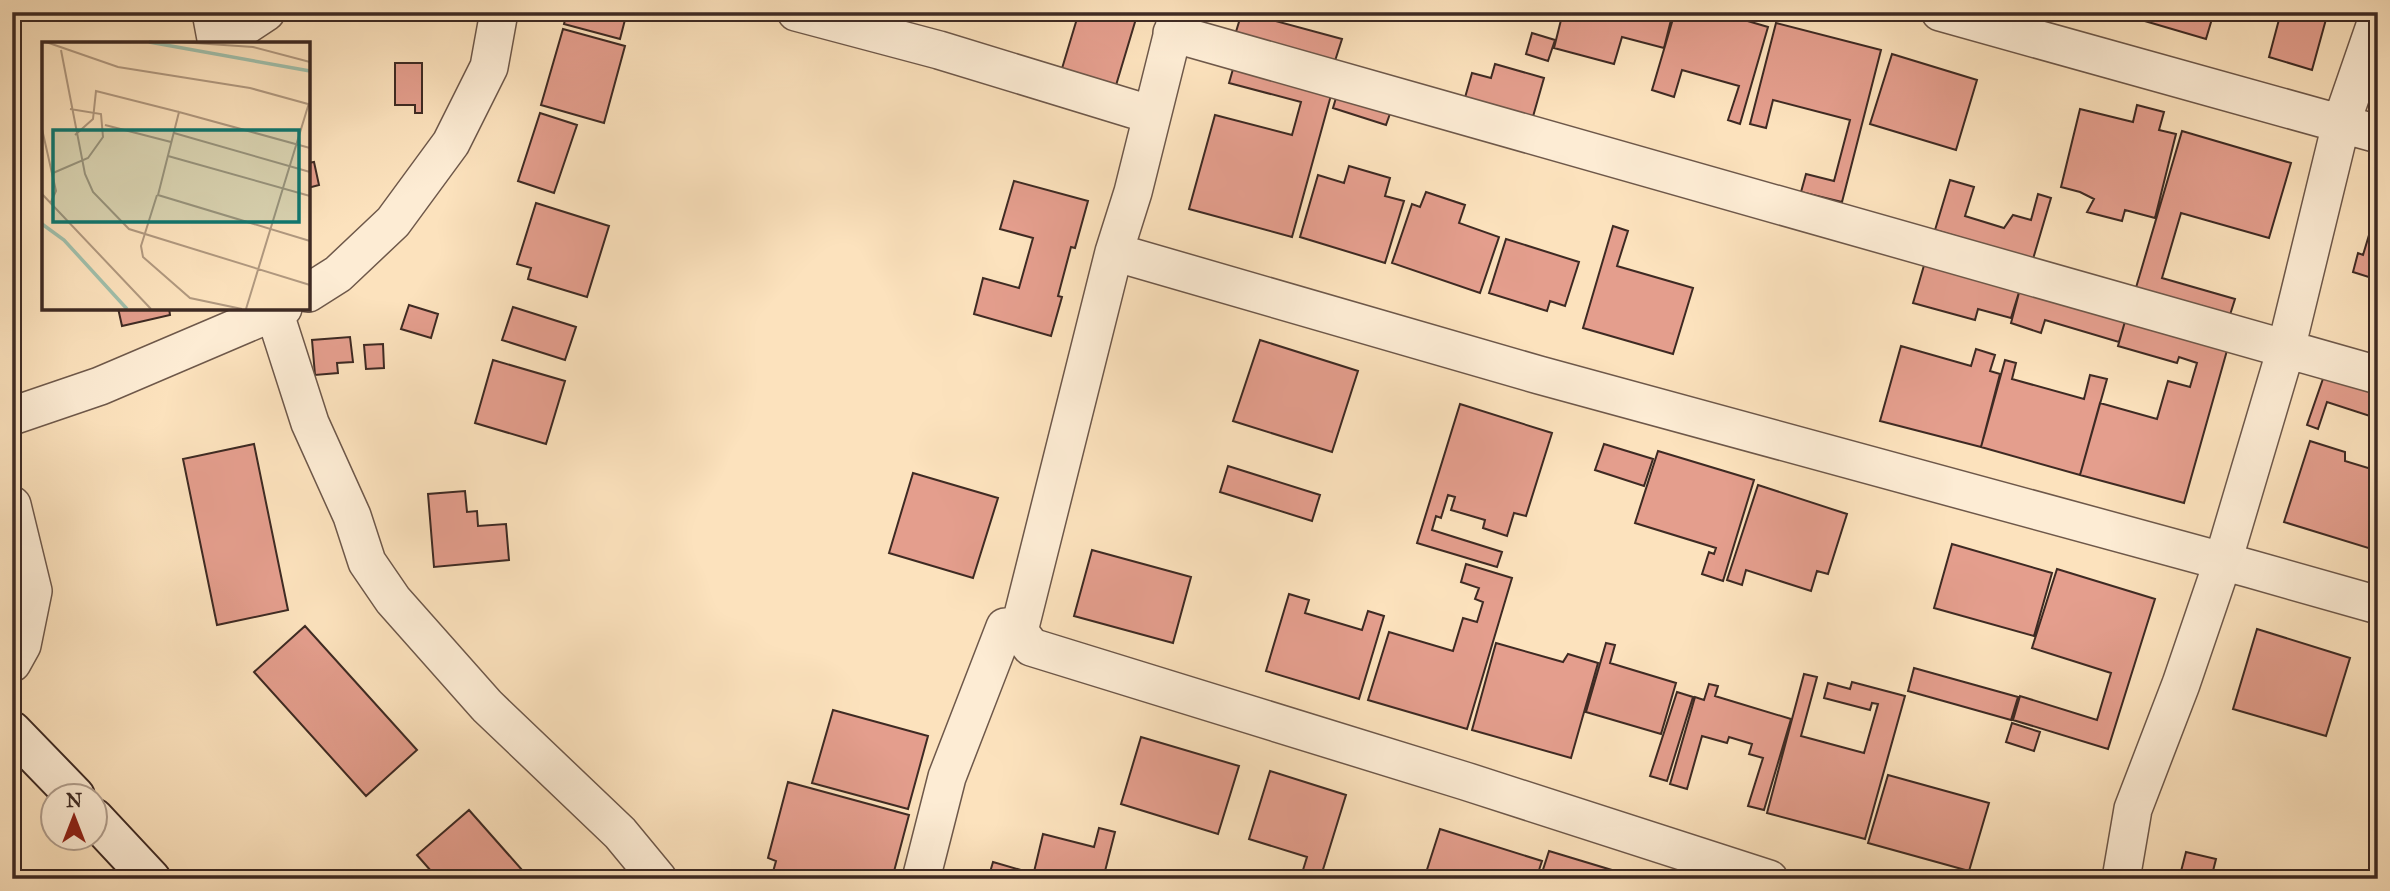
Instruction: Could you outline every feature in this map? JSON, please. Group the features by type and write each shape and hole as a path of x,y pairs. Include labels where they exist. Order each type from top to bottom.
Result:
{"main road":[{"path":"12,731 61,782"},
{"path":"108,833 151,879"}],"street":[{"path":"211,12 217,42"},
{"path":"220,42 266,12"},
{"path":"310,292 338,274 393,222 451,143 489,67 499,12"},
{"path":"796,12 939,50 1152,115"},
{"path":"1940,12 2378,134"},
{"path":"2121,879 2133,809 2181,684 2223,561 2286,349 2341,124 2378,17"},
{"path":"1019,631 1175,22 2378,375"},
{"path":"1114,252 1539,375 2223,561 2378,606"},
{"path":"12,416 100,386 277,310 310,423 352,516 367,562 393,600 487,706 620,833 658,879"},
{"path":"12,505 33,591 22,645 12,663"},
{"path":"921,879 947,777 1004,627 1019,631 1031,647 1452,777 1769,879"}],"building":[{"path":"567,12 627,12 620,39 564,24"},
{"path":"1079,12 1138,12 1114,92 1060,75"},
{"path":"1242,12 1342,39 1334,64 1235,35"},
{"path":"1563,12 1673,12 1664,48 1622,37 1614,64 1554,48"},
{"path":"1675,12 1717,12 1768,27 1740,124 1728,120 1739,86 1682,70 1674,97 1652,90"},
{"path":"2114,12 2214,12 2206,39"},
{"path":"2281,12 2328,12 2312,70 2269,57"},
{"path":"1776,23 1881,50 1842,202 1801,192 1806,174 1834,181 1850,120 1773,100 1766,128 1750,124"},
{"path":"563,29 625,46 604,123 541,105"},
{"path":"1532,33 1555,40 1548,61 1526,54"},
{"path":"1892,54 1977,80 1956,150 1870,124"},
{"path":"1235,62 1333,88 1292,237 1189,209 1215,115 1292,135 1301,102 1229,83"},
{"path":"395,63 422,63 422,113 415,113 415,105 395,105"},
{"path":"1495,64 1544,78 1532,120 1464,101 1472,73 1491,78"},
{"path":"1338,91 1392,108 1386,125 1333,108"},
{"path":"2137,105 2164,112 2159,130 2176,134 2155,218 2125,210 2122,221 2087,212 2094,199 2061,187 2080,109 2133,122"},
{"path":"540,113 577,125 554,193 518,181"},
{"path":"2182,131 2291,163 2269,238 2181,213 2162,278 2235,299 2229,318 2135,291"},
{"path":"314,162 319,185 310,187 310,163"},
{"path":"1349,166 1390,178 1385,196 1404,201 1385,263 1300,237 1318,175 1344,183"},
{"path":"1950,180 1974,187 1965,216 2004,228 2013,215 2031,220 2038,194 2051,198 2033,259 1935,230"},
{"path":"1014,181 1088,201 1075,248 1071,247 1058,296 1062,297 1051,336 974,314 983,278 1019,288 1033,238 1000,229"},
{"path":"1426,192 1465,205 1459,223 1499,237 1480,293 1392,263 1412,204 1420,207"},
{"path":"536,203 609,226 587,297 528,279 531,268 517,264"},
{"path":"2378,205 2378,280 2353,272 2358,253 2363,255"},
{"path":"1613,226 1628,231 1617,266 1693,288 1673,354 1583,328"},
{"path":"1506,239 1579,262 1565,306 1550,301 1547,311 1489,293"},
{"path":"1925,262 2020,289 2011,318 1978,309 1975,320 1913,303"},
{"path":"2020,289 2126,318 2119,342 2045,320 2041,333 2011,323"},
{"path":"409,305 438,314 431,338 401,329"},
{"path":"513,307 576,327 565,360 502,340"},
{"path":"118,310 169,310 170,315 122,326"},
{"path":"2126,318 2228,347 2184,503 2080,475 2100,403 2157,419 2168,381 2190,387 2197,363 2179,357 2177,363 2118,346"},
{"path":"350,337 353,362 337,363 338,373 315,375 312,340"},
{"path":"1260,340 1358,371 1332,452 1233,421"},
{"path":"383,344 384,368 366,369 364,345"},
{"path":"1901,346 1971,366 1976,349 1995,355 1990,371 2000,374 1981,447 1880,421"},
{"path":"493,360 565,381 546,444 475,423"},
{"path":"2005,360 2016,363 2012,379 2084,399 2090,375 2107,379 2080,475 1981,447"},
{"path":"2325,373 2378,390 2378,412 2375,411 2373,417 2327,402 2318,429 2307,425"},
{"path":"1460,404 1552,433 1526,516 1514,513 1507,536 1483,528 1485,520 1451,510 1455,497 1448,495 1441,518 1436,516 1432,530 1502,552 1497,567 1417,543"},
{"path":"2310,441 2345,452 2345,461 2378,471 2378,551 2284,522"},
{"path":"254,444 288,610 217,625 183,459"},
{"path":"1604,444 1653,459 1644,486 1595,470"},
{"path":"1658,451 1754,480 1723,581 1702,574 1709,552 1714,554 1716,548 1635,523"},
{"path":"1228,466 1320,495 1312,521 1220,492"},
{"path":"913,473 998,498 973,578 889,553"},
{"path":"1758,485 1847,514 1828,574 1817,571 1811,591 1746,570 1742,585 1727,580"},
{"path":"465,491 467,512 477,511 478,526 506,524 509,560 434,567 428,494"},
{"path":"1952,544 2052,573 2034,636 1934,608"},
{"path":"1092,550 1191,577 1173,643 1074,616"},
{"path":"1466,564 1512,578 1467,729 1368,700 1389,632 1453,651 1463,618 1477,622 1483,602 1475,599 1479,588 1461,582"},
{"path":"2057,569 2155,599 2108,749 2013,720 2020,696 2097,720 2111,673 2032,648"},
{"path":"1289,594 1309,600 1305,613 1362,630 1368,611 1384,616 1359,699 1266,671"},
{"path":"305,626 417,750 366,796 254,672"},
{"path":"2257,629 2350,658 2326,736 2233,709"},
{"path":"1496,643 1563,662 1568,654 1598,663 1571,758 1472,730"},
{"path":"1606,643 1615,645 1610,663 1676,683 1661,734 1586,712"},
{"path":"1914,668 2018,697 2011,720 1908,691"},
{"path":"1804,674 1817,677 1801,736 1864,753 1878,704 1872,703 1870,710 1824,698 1828,683 1850,689 1852,682 1905,696 1865,839 1767,813"},
{"path":"1709,684 1718,686 1715,696 1791,719 1764,810 1748,806 1763,758 1749,754 1752,744 1729,737 1727,743 1702,736 1687,789 1670,784 1695,697 1704,700"},
{"path":"1677,692 1693,697 1667,781 1650,776"},
{"path":"833,710 928,736 908,809 812,783"},
{"path":"2012,723 2040,732 2034,751 2006,742"},
{"path":"1141,737 1239,766 1218,834 1121,804"},
{"path":"1270,771 1346,795 1321,876 1303,870 1307,857 1249,839"},
{"path":"1888,775 1989,803 1969,871 1868,843"},
{"path":"788,782 909,815 892,879 771,879 776,861 768,858"},
{"path":"469,810 530,879 438,879 417,855"},
{"path":"1099,828 1115,832 1103,879 1045,879 1033,876 1043,834 1094,847"},
{"path":"1440,829 1542,861 1536,879 1424,879"},
{"path":"1549,851 1625,874 1623,879 1540,879"},
{"path":"2186,852 2216,859 2211,879 2179,879"},
{"path":"993,862 1031,873 1029,879 988,879"}]}
